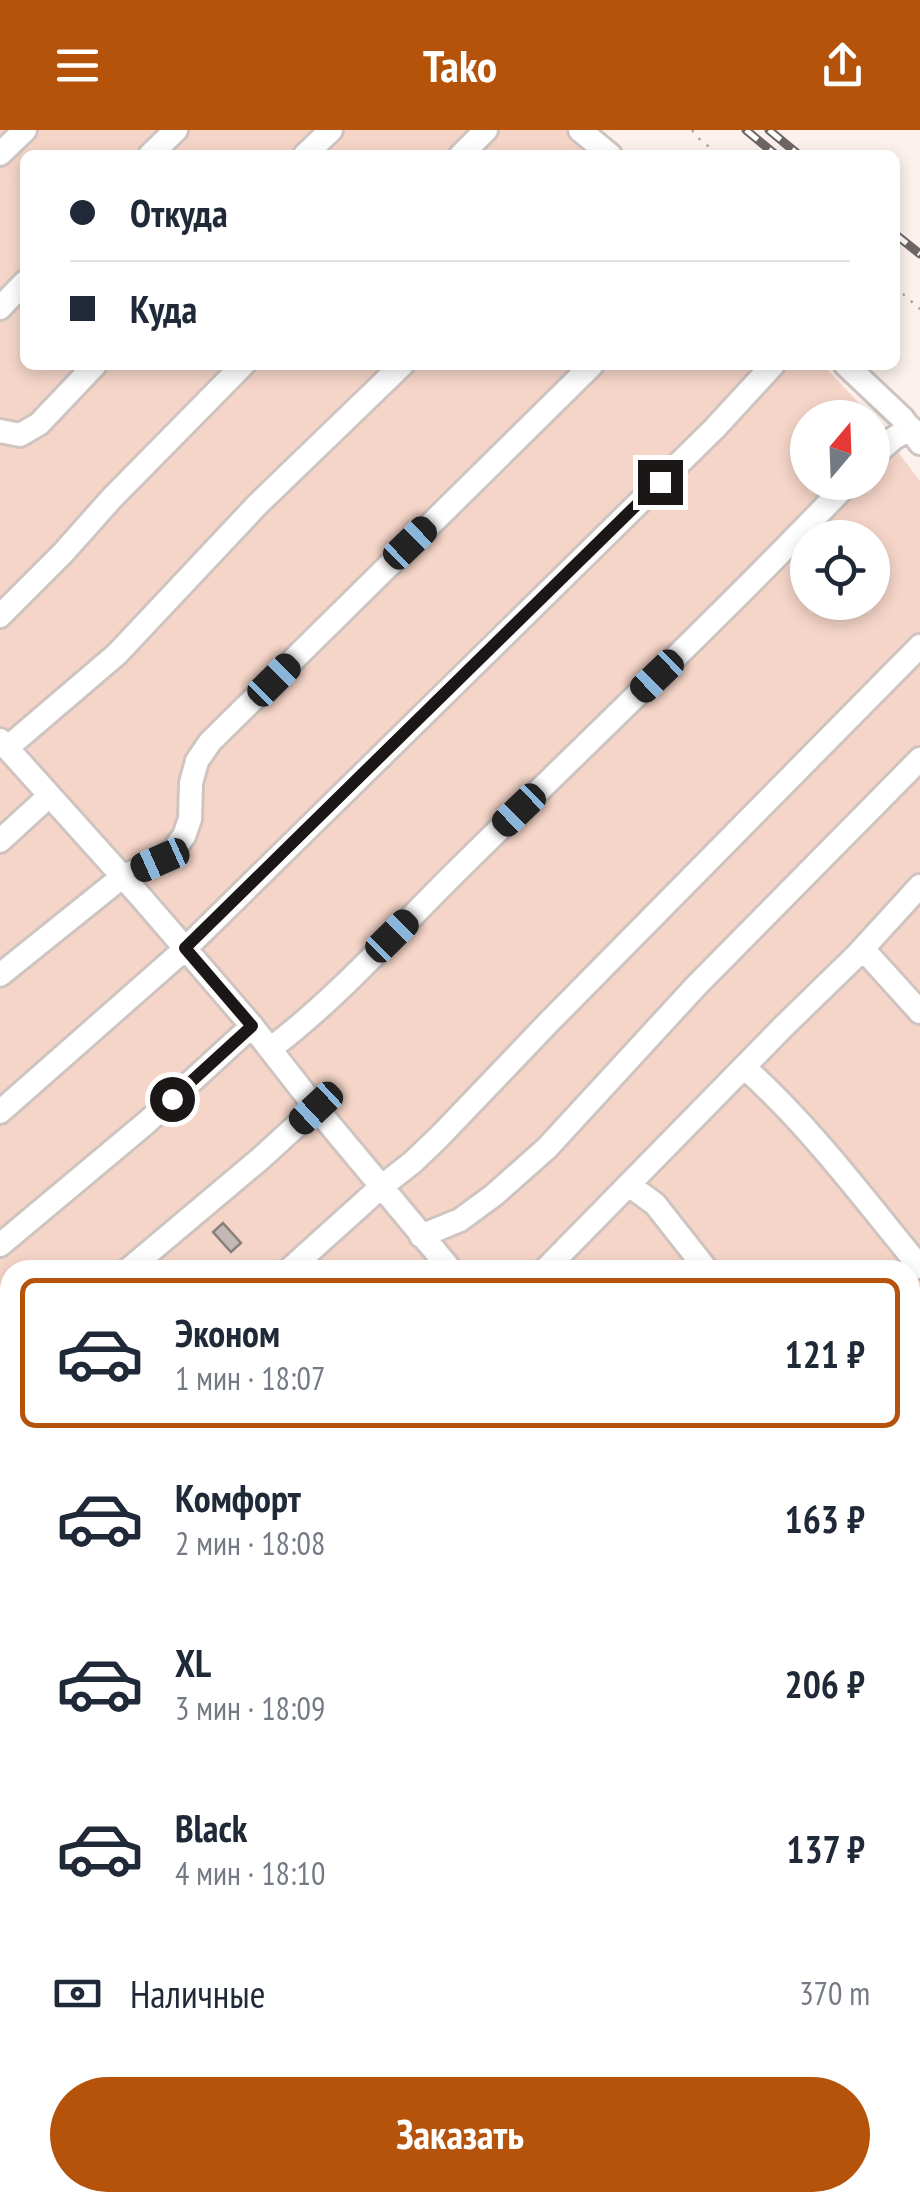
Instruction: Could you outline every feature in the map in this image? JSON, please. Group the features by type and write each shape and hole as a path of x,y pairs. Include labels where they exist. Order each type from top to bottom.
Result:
{"street":[{"path":"0,154 25,130"},
{"path":"155,150 176,130"},
{"path":"310,150 331,130"},
{"path":"466,150 486,130"},
{"path":"580,130 604,150"},
{"path":"0,308 20,287"},
{"path":"0,431 20,435 38,424 90,370"},
{"path":"0,616 238,370"},
{"path":"397,370 257,505 118,654 4,744 252,1026 437,1260"},
{"path":"0,975 122,876 174,850 190,819 191,783 197,761 210,742 587,370"},
{"path":"0,1112 185,948 714,429 768,370"},
{"path":"851,370 915,436"},
{"path":"890,441 915,436"},
{"path":"270,1049 344,985 832,500"},
{"path":"300,1260 441,1135 920,646"},
{"path":"421,1236 460,1220 494,1196 547,1148 696,986 920,759"},
{"path":"0,841 50,796"},
{"path":"555,1260 863,949 920,886"},
{"path":"863,949 920,1012"},
{"path":"0,1245 146,1123 252,1026"},
{"path":"744,1066 812,1138 914,1260"},
{"path":"140,1260 316,1108"},
{"path":"629,1185 655,1204 699,1260"}],"path":[{"path":"692,130 713,150"},
{"path":"900,291 920,309"}],"shaded area":[{"path":"0,130 571,130 595,150 20,150 20,370 828,370 856,400 790,400 790,500 890,500 890,441 920,481 920,1260 0,1260"}],"building":[{"path":"223,1223 241,1243 231,1252 213,1232"}],"railway":[{"path":"746,130 770,150"},
{"path":"769,130 793,150"},
{"path":"900,238 920,254"}],"route":[{"path":"172,1099 252,1026 185,948 660,482"}]}
